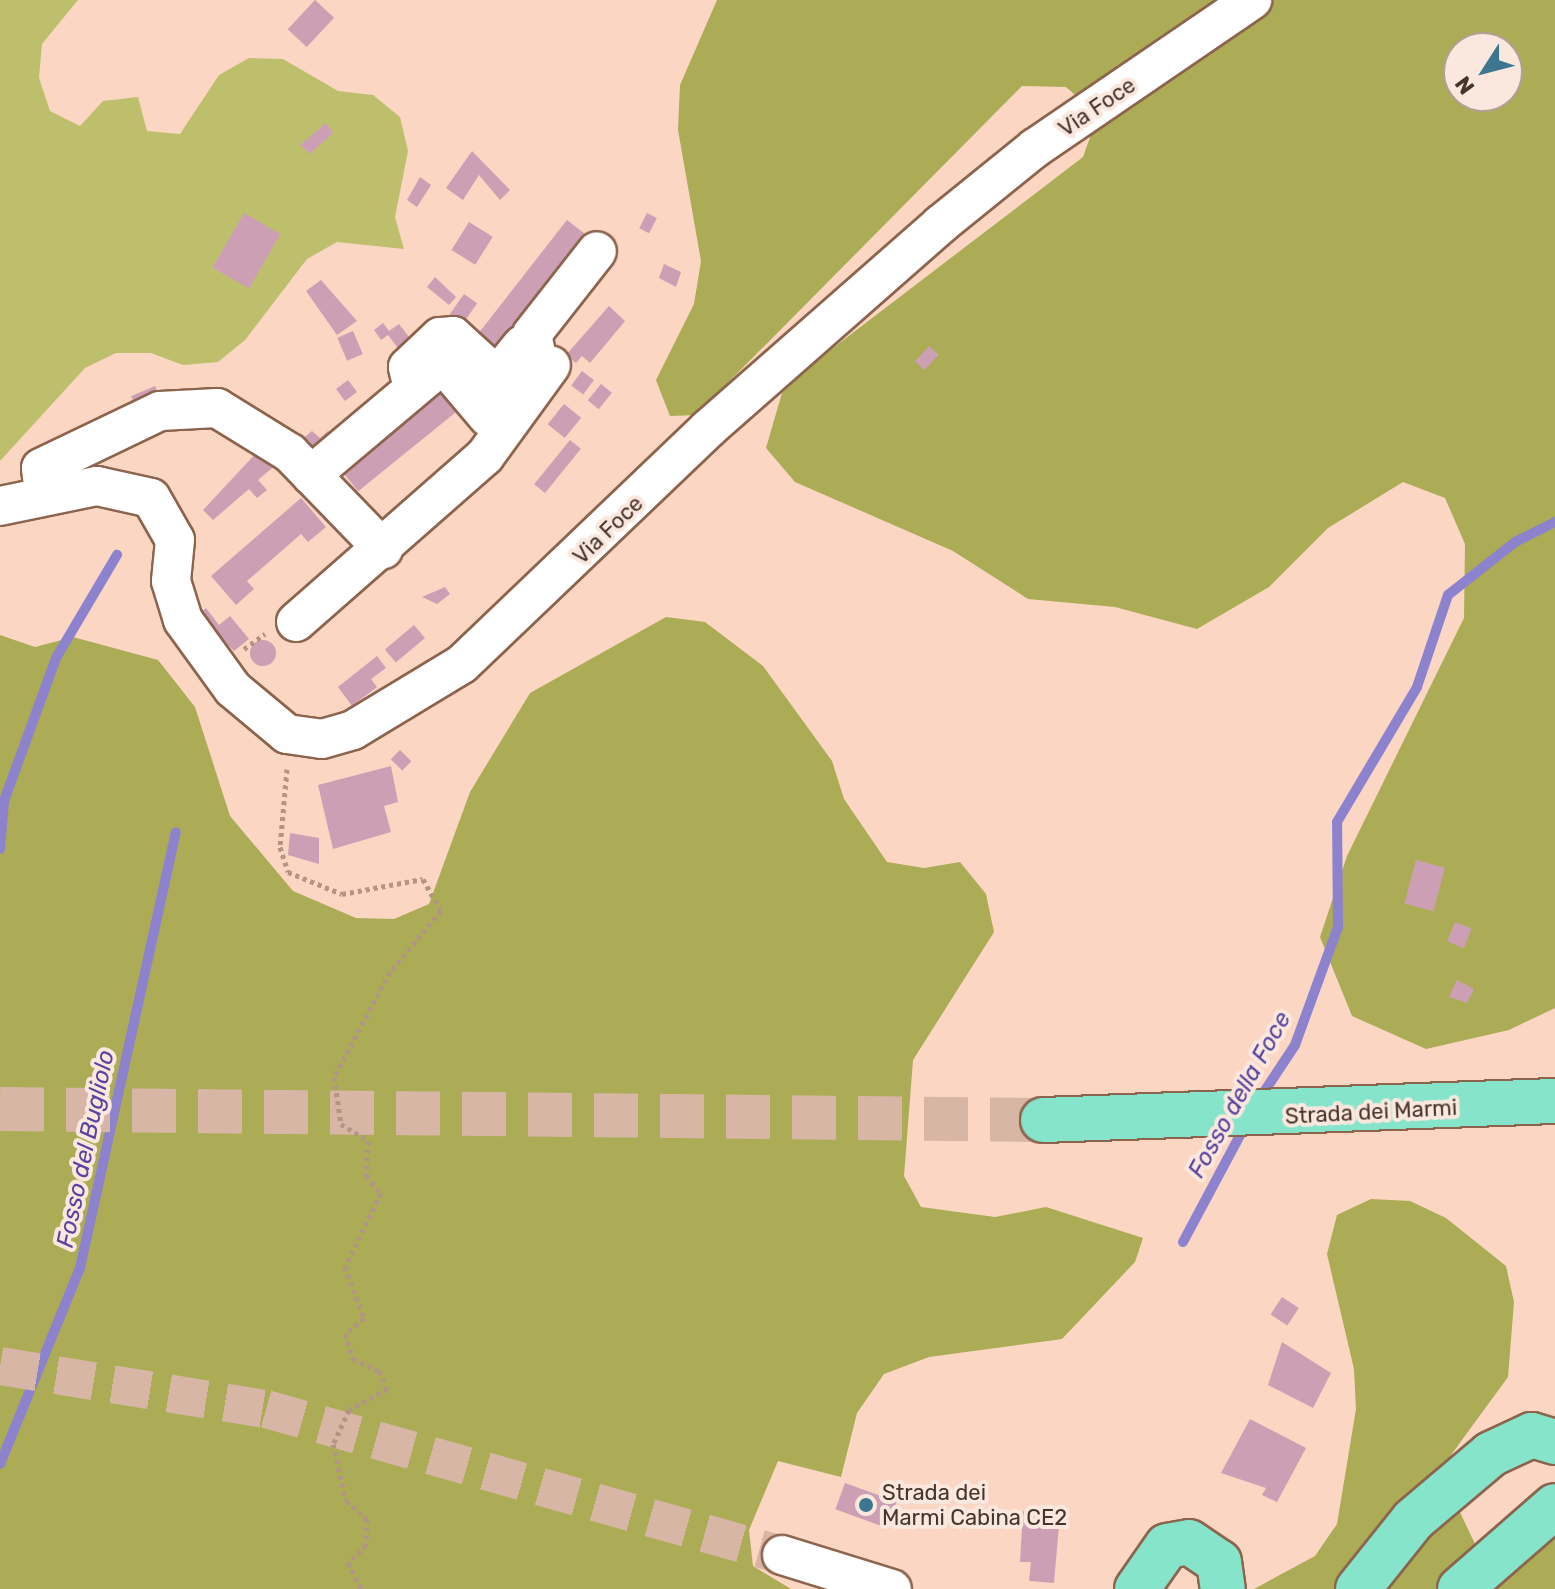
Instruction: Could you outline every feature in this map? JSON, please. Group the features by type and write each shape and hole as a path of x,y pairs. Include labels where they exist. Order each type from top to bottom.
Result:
{"main road":[{"name":"Strada dei Marmi","path":"1043,1120 1095,1123 1343,1114 1555,1101"},
{"path":"1358,1589 1413,1520 1491,1454 1532,1435 1554,1439"},
{"path":"1460,1589 1555,1506"},
{"path":"1137,1589 1159,1553 1189,1542 1219,1562 1223,1589"}],"street":[{"name":"Via Foce","path":"287,734 322,739 353,730 462,664 709,428 929,234 1035,148 1252,0"},
{"path":"296,622 383,549 485,456 597,251"},
{"path":"412,391 408,367 440,337 453,336 497,376 541,349"},
{"path":"485,456 488,417 541,349"},
{"path":"311,475 443,364 488,417"},
{"path":"44,496 41,468 160,411 184,407 217,408 260,430 311,475 383,549"},
{"path":"0,506 97,486 151,498 175,540 171,581 183,620 233,689 287,734"},
{"path":"782,1555 892,1589"}],"path":[{"path":"287,734 288,811 280,847 288,872 342,894 423,879 441,911 390,972 334,1077 341,1124 368,1141 366,1176 381,1193 345,1267 364,1318 345,1334 353,1359 379,1371 387,1389 349,1410 333,1444 346,1501 367,1519 366,1545 348,1563 362,1589"}],"shaded area":[{"path":"0,0 78,0 42,44 39,78 50,111 80,126 103,101 138,97 147,131 180,134 219,75 249,58 283,59 338,91 373,95 400,117 408,151 395,217 404,249 337,242 307,259 245,340 218,362 183,365 151,353 116,353 85,368 0,461"},
{"path":"717,0 1555,0 1555,1008 1509,1030 1426,1049 1352,1016 1320,937 1347,856 1464,618 1465,544 1445,498 1403,482 1328,528 1269,587 1197,629 1115,607 1028,599 953,551 795,482 766,448 782,393 812,364 1083,157 1098,115 1066,87 1022,86 696,415 670,416 656,380 694,304 701,261 678,130 680,85"},
{"path":"666,617 705,622 763,666 832,761 844,799 887,862 924,868 960,862 986,894 994,932 913,1060 904,1176 921,1207 995,1217 1046,1207 1143,1238 1135,1262 1062,1339 929,1357 884,1374 857,1413 841,1477 778,1461 749,1530 753,1566 791,1589 0,1589 0,635 35,647 73,637 158,660 195,707 230,816 293,891 356,918 394,919 429,904 470,792 530,693"},
{"path":"1371,1199 1410,1201 1446,1218 1506,1266 1514,1302 1508,1377 1440,1470 1475,1544 1547,1543 1555,1530 1555,1589 1254,1589 1315,1556 1337,1524 1356,1409 1354,1369 1327,1254 1337,1215"}],"building":[{"path":"315,0 334,18 307,47 288,29"},
{"path":"326,123 333,133 310,154 300,145"},
{"path":"472,151 510,190 500,200 479,175 463,200 446,188"},
{"path":"420,177 431,185 417,207 407,200"},
{"path":"244,213 280,234 249,289 212,268"},
{"path":"647,213 657,218 649,233 639,228"},
{"path":"567,220 590,238 499,354 476,337"},
{"path":"469,222 493,237 475,265 452,250"},
{"path":"664,264 681,272 676,287 659,278"},
{"path":"435,277 456,297 449,305 427,287"},
{"path":"321,280 357,321 337,335 306,291"},
{"path":"464,294 477,303 460,327 447,318"},
{"path":"609,306 625,321 590,363 582,356 576,363 566,355"},
{"path":"383,323 389,331 399,324 413,342 401,352 388,335 381,340 374,330"},
{"path":"353,331 363,354 347,361 337,338"},
{"path":"929,346 939,355 925,370 915,362"},
{"path":"582,371 594,380 583,394 571,385"},
{"path":"348,380 357,392 345,401 336,389"},
{"path":"601,384 612,393 599,409 588,400"},
{"path":"155,386 160,398 136,408 131,396"},
{"path":"440,389 458,411 358,491 341,470"},
{"path":"564,404 581,418 565,438 548,424"},
{"path":"312,431 320,438 328,431 338,442 316,454 301,440"},
{"path":"570,440 581,449 545,493 534,484"},
{"path":"260,449 277,464 258,480 267,490 257,498 249,489 213,520 203,510"},
{"path":"301,498 326,527 308,542 301,534 247,581 254,589 236,605 211,576"},
{"path":"445,587 450,594 437,604 422,597"},
{"path":"206,608 219,625 230,616 249,639 234,651 198,615"},
{"path":"414,625 425,638 396,662 385,649"},
{"path":"263,640 272,644 276,653 272,662 263,666 254,662 250,653 254,644"},
{"path":"377,656 386,668 371,679 377,687 352,706 338,687"},
{"path":"400,750 411,761 402,771 391,759"},
{"path":"391,766 398,802 384,806 391,832 333,849 318,785"},
{"path":"290,833 319,838 319,864 288,855"},
{"path":"1416,860 1445,868 1433,911 1404,903"},
{"path":"1455,922 1472,929 1464,948 1447,941"},
{"path":"1457,980 1474,989 1467,1003 1449,997"},
{"path":"1282,1297 1299,1308 1287,1326 1271,1315"},
{"path":"1282,1342 1331,1373 1313,1408 1268,1385"},
{"path":"1250,1419 1306,1448 1277,1502 1262,1495 1266,1488 1221,1473"},
{"name":"Strada dei Marmi Cabina CE2","path":"845,1483 897,1502 887,1528 835,1509"},
{"path":"1023,1511 1060,1514 1054,1583 1029,1581 1031,1562 1020,1562"}],"waterway":[{"name":"Fosso della Foce","path":"1258,1101 1295,1045 1338,927 1337,822 1417,687 1448,595 1515,542 1555,522"},
{"name":"Fosso del Bugliolo","path":"0,849 4,801 56,658 117,555"},
{"name":"Fosso del Bugliolo","path":"0,1464 80,1268 176,832"},
{"name":"Fosso della Foce","path":"1183,1242 1245,1126"}],"tunnel":[{"path":"0,1109 1043,1120"},
{"path":"0,1366 266,1409 782,1555"}],"place":[{"name":"Strada dei Marmi Cabina CE2","path":"866,1505"}]}
